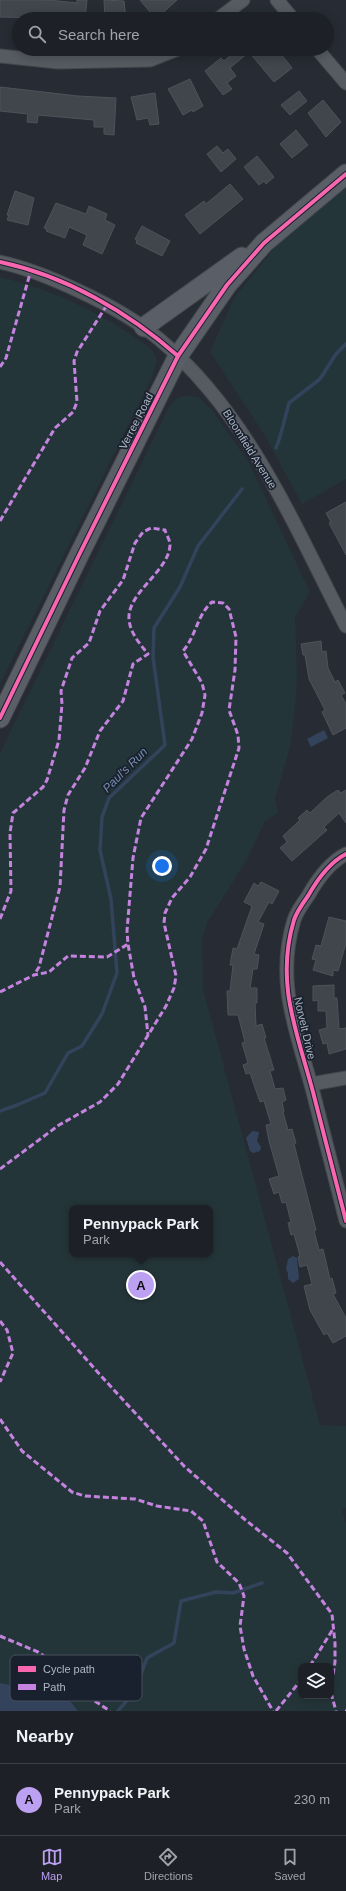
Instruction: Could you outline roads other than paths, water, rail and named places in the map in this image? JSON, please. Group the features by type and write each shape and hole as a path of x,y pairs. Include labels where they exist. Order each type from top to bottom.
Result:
{"main road":[{"name":"Verree Road","path":"0,718 178,356 227,285 264,243 346,174"},
{"path":"144,327 215,275 264,243"}],"street":[{"path":"227,12 243,0"},
{"path":"277,0 287,12"},
{"path":"0,56 58,62 150,60 160,56"},
{"path":"324,56 346,84"},
{"name":"Bloomfield Avenue","path":"0,262 31,270 97,299 144,327 178,356 233,418 268,476 346,626"},
{"name":"Norvelt Drive","path":"346,854 339,857 315,883 295,918 288,952 286,979 293,1024 311,1084 346,1222"},
{"path":"311,1084 346,1078"}],"water":[{"path":"324,730 328,738 311,747 307,739"},
{"path":"252,1131 259,1132 257,1141 261,1147 260,1151 253,1153 250,1151 246,1138"},
{"path":"293,1256 297,1258 299,1279 293,1283 288,1279 286,1269 288,1259"},
{"path":"0,1683 10,1685 10,1701 70,1701 78,1711 0,1711"}],"waterway":[{"name":"Paul's Run","path":"276,448 289,403 320,379 336,354 346,344"},
{"name":"Paul's Run","path":"0,1111 45,1093 68,1053 82,1046 102,1014 117,973 111,899 100,850 102,817 109,798 165,745 153,657 154,628 180,587 198,546 242,489"},
{"path":"142,1671 147,1658 174,1643 181,1601 216,1592 233,1593 262,1583"},
{"path":"118,1711 126,1701"}],"place":[{"name":"Pennypack Park","path":"141,1285"}]}
